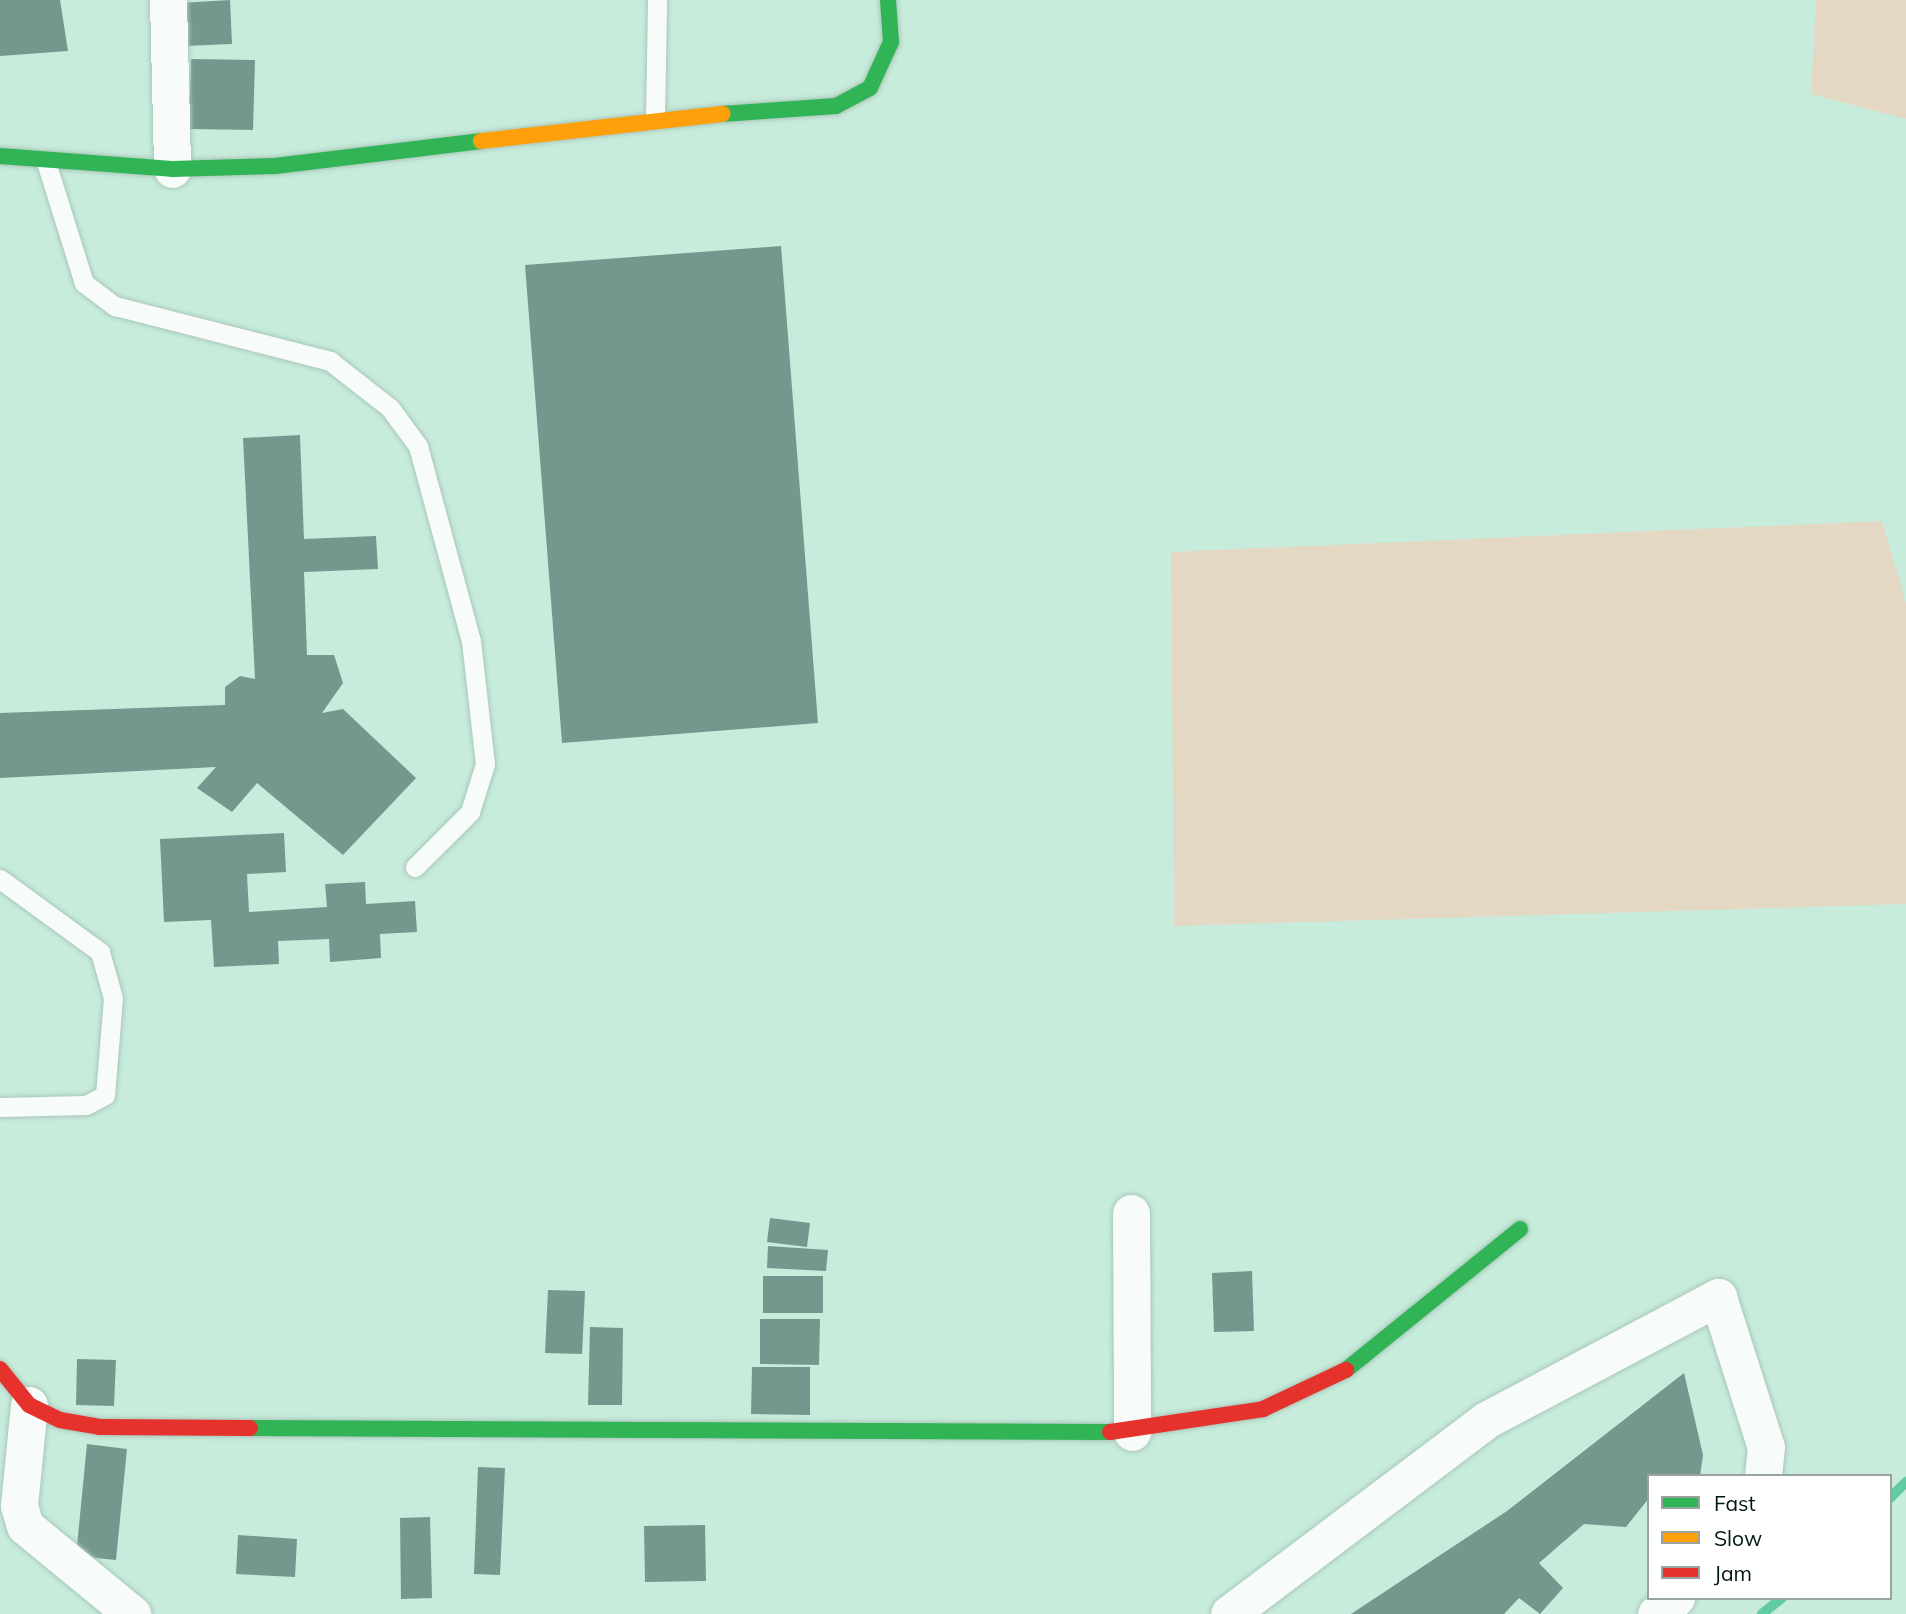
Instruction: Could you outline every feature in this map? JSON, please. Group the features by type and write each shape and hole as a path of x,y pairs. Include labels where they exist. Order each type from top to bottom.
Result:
{"street":[{"path":"168,0 172,169"},
{"path":"0,156 46,162 172,169 275,166 655,119 836,106 870,88 885,65 891,42 888,0"},
{"path":"1131,1213 1132,1432"},
{"path":"0,1369 29,1405 60,1420 113,1427 1132,1432 1263,1409 1343,1372 1520,1229"},
{"path":"1229,1614 1486,1420 1718,1297 1766,1447 1763,1474"},
{"path":"29,1405 19,1506 25,1525 132,1614"},
{"path":"1656,1614 1674,1600"}],"lane":[{"path":"655,119 657,0"},
{"path":"46,162 84,283 115,306 331,361 390,408 418,446 471,641 485,764 470,812 415,867"},
{"path":"0,879 100,952 113,998 105,1095 86,1105 0,1107"}],"shaded area":[{"path":"1816,0 1906,0 1906,119 1811,94"},
{"path":"1882,521 1906,603 1906,904 1174,926 1171,552"}],"building":[{"path":"0,0 60,0 68,51 0,56"},
{"path":"230,0 232,44 184,46 181,3"},
{"path":"191,59 255,60 253,130 189,129"},
{"path":"781,246 818,723 562,743 525,265"},
{"path":"300,435 304,539 376,536 378,569 304,572 307,655 334,655 343,683 322,713 343,709 416,778 343,855 257,783 232,812 197,788 216,767 0,778 0,713 225,705 225,687 240,676 255,679 243,438"},
{"path":"284,833 286,872 247,874 249,912 327,907 325,884 365,882 366,904 415,901 417,932 380,934 381,958 330,962 329,939 278,941 279,964 214,967 211,920 164,922 160,839"},
{"path":"770,1218 810,1223 807,1247 767,1242"},
{"path":"768,1246 828,1250 826,1271 767,1268"},
{"path":"1252,1271 1254,1331 1214,1332 1212,1273"},
{"path":"763,1276 823,1276 823,1313 763,1313"},
{"path":"548,1290 585,1291 582,1354 545,1353"},
{"path":"760,1319 820,1319 819,1365 760,1364"},
{"path":"590,1327 623,1328 622,1405 588,1405"},
{"path":"77,1359 116,1360 114,1406 76,1405"},
{"path":"752,1367 810,1367 810,1415 751,1414"},
{"path":"1684,1373 1703,1455 1700,1474 1647,1474 1647,1501 1626,1527 1584,1524 1539,1563 1563,1588 1540,1614 1519,1598 1504,1614 1351,1614 1507,1511"},
{"path":"87,1444 127,1449 116,1560 76,1556"},
{"path":"478,1467 505,1468 500,1575 474,1574"},
{"path":"430,1517 432,1598 401,1599 400,1518"},
{"path":"705,1525 706,1581 645,1582 644,1526"},
{"path":"238,1535 297,1539 295,1577 236,1574"}],"waterway":[{"path":"1892,1496 1906,1482"},
{"path":"1762,1614 1780,1600"}],"traffic: fast":[{"path":"722,114 836,106 870,88 891,42 888,0"},
{"path":"0,156 172,169 275,166 481,141"},
{"path":"1346,1370 1520,1229"},
{"path":"250,1428 1110,1432"}],"traffic: slow":[{"path":"481,141 722,114"}],"traffic: jam":[{"path":"0,1369 29,1405 60,1420 99,1427 250,1428"},
{"path":"1110,1432 1263,1409 1346,1370"}]}
